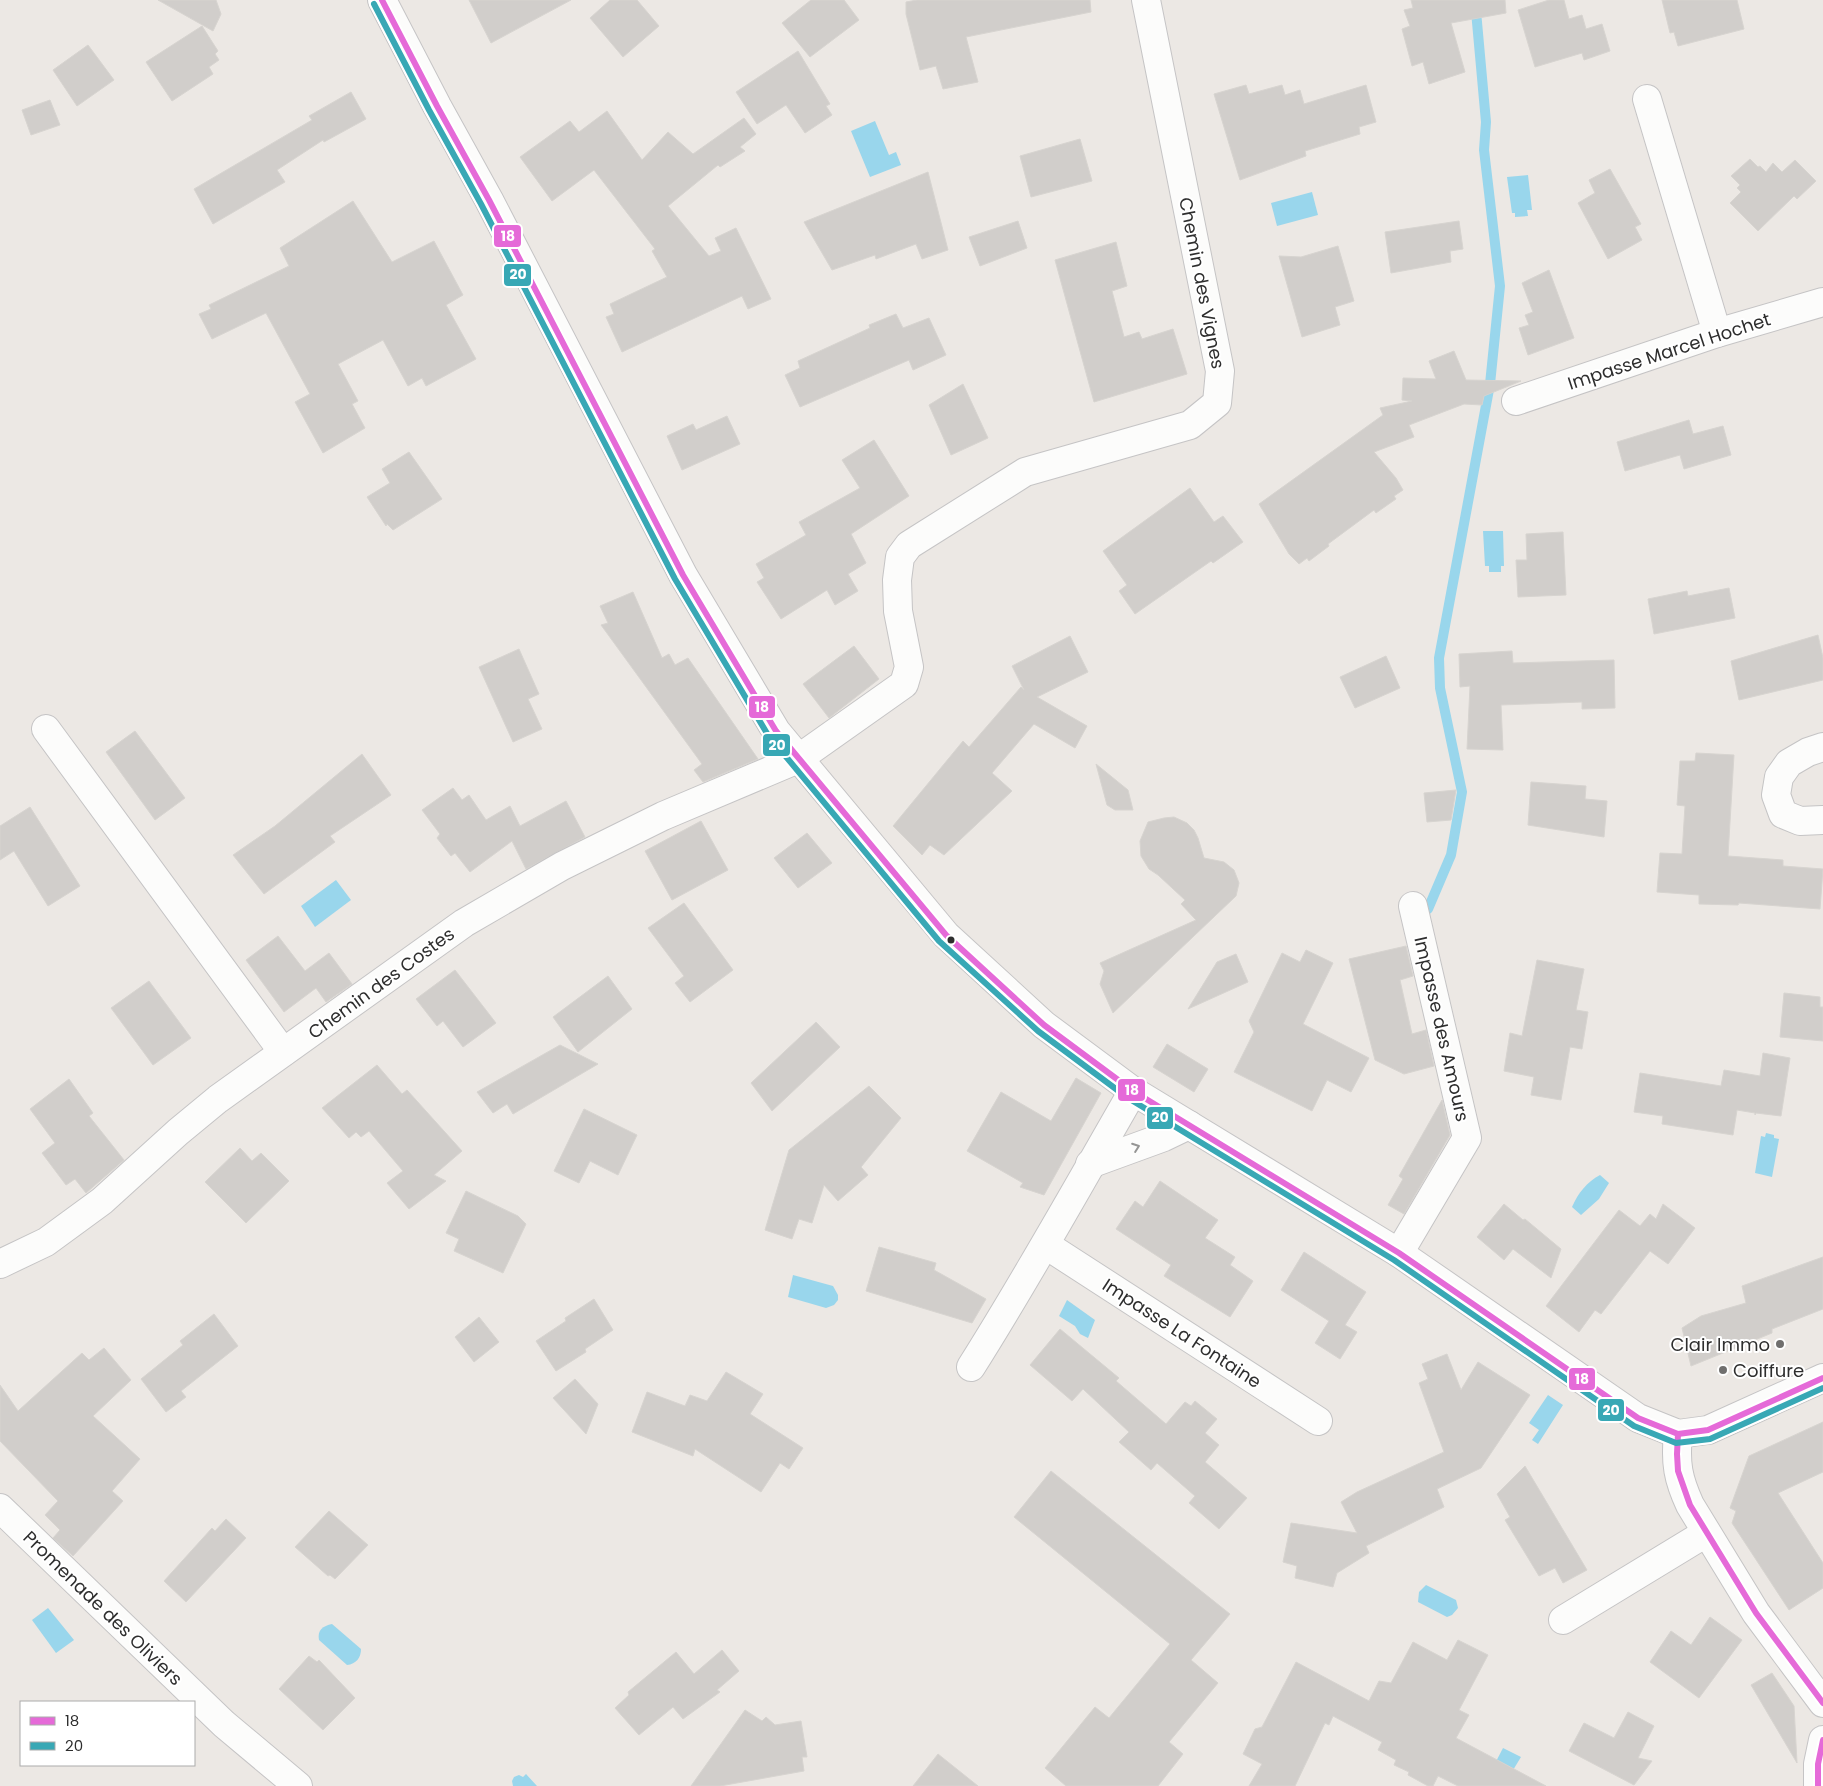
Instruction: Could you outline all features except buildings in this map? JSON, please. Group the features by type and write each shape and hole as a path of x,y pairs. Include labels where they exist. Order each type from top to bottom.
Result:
{"street":[{"path":"382,0 436,106 489,200 683,575 776,731 946,935 1044,1025 1134,1091 1399,1253 1638,1418 1678,1434 1708,1430 1823,1378"},
{"name":"Chemin des Vignes","path":"798,759 904,684 909,667 898,611 898,580 900,557 908,545 1025,472 1190,425 1217,403 1220,371 1146,0"},
{"path":"1647,99 1717,333"},
{"name":"Impasse Marcel Hochet","path":"1516,401 1717,333 1823,302"},
{"path":"46,729 283,1052"},
{"path":"1823,747 1789,762 1779,778 1776,795 1784,814 1800,821 1823,820"},
{"name":"Chemin des Costes","path":"0,1264 46,1242 102,1201 218,1098 464,923 562,866 663,816 798,759"},
{"name":"Impasse des Amours","path":"1399,1253 1467,1138 1413,906"},
{"path":"971,1367 1046,1245 1090,1164 1134,1091"},
{"path":"1090,1164 1164,1137 1189,1125"},
{"name":"Impasse La Fontaine","path":"1046,1245 1318,1421"},
{"path":"1678,1434 1675,1458 1681,1487 1706,1533 1756,1613 1823,1703"},
{"name":"Promenade des Oliviers","path":"0,1508 224,1724 298,1786"},
{"path":"1563,1620 1706,1533"},
{"path":"1818,1786 1818,1764 1823,1740"}],"water":[{"path":"875,121 889,155 896,152 901,165 870,177 851,131"},
{"path":"1528,175 1532,210 1527,210 1528,216 1515,217 1515,213 1512,213 1507,177"},
{"path":"1312,192 1318,215 1277,226 1271,203"},
{"path":"1483,531 1503,531 1504,566 1501,566 1501,572 1489,572 1489,566 1485,566"},
{"path":"336,880 351,900 315,927 301,906"},
{"path":"1766,1133 1774,1135 1774,1138 1779,1139 1772,1177 1755,1173 1761,1136 1765,1137"},
{"path":"1600,1175 1609,1183 1599,1199 1581,1215 1572,1207 1574,1202 1587,1185"},
{"path":"793,1275 833,1286 838,1295 838,1300 834,1305 826,1308 788,1297"},
{"path":"1067,1300 1095,1320 1088,1338 1080,1334 1075,1326 1059,1316"},
{"path":"1548,1395 1563,1405 1538,1444 1532,1440 1539,1430 1529,1423"},
{"path":"1426,1585 1456,1600 1458,1608 1452,1615 1447,1617 1418,1602 1419,1592"},
{"path":"48,1608 74,1640 56,1653 32,1620"},
{"path":"332,1624 361,1649 359,1658 355,1662 347,1665 319,1640 321,1629"},
{"path":"1503,1748 1521,1757 1507,1780 1489,1775"},
{"path":"526,1774 537,1786 513,1786 512,1781 514,1777 519,1775 523,1777"}],"waterway":[{"path":"1428,909 1451,855 1462,792 1440,688 1439,658 1490,384 1500,286 1484,150 1486,122 1475,0"}],"transit line":[{"name":"18","path":"382,0 437,106 489,200 683,575 776,731 946,935 1044,1025 1133,1091 1399,1253 1638,1418 1678,1434 1708,1430 1823,1378"},
{"name":"20","path":"374,4 429,110 481,204 675,579 768,735 939,941 1038,1031 1128,1098 1394,1260 1634,1426 1676,1443 1710,1439 1823,1388"},
{"name":"18","path":"1678,1434 1678,1471 1690,1505 1756,1613 1823,1703"},
{"name":"18","path":"1818,1786 1818,1764 1823,1740"}],"place":[{"name":"Clair Immo","path":"1780,1344"},
{"name":"Coiffure","path":"1723,1370"}]}
